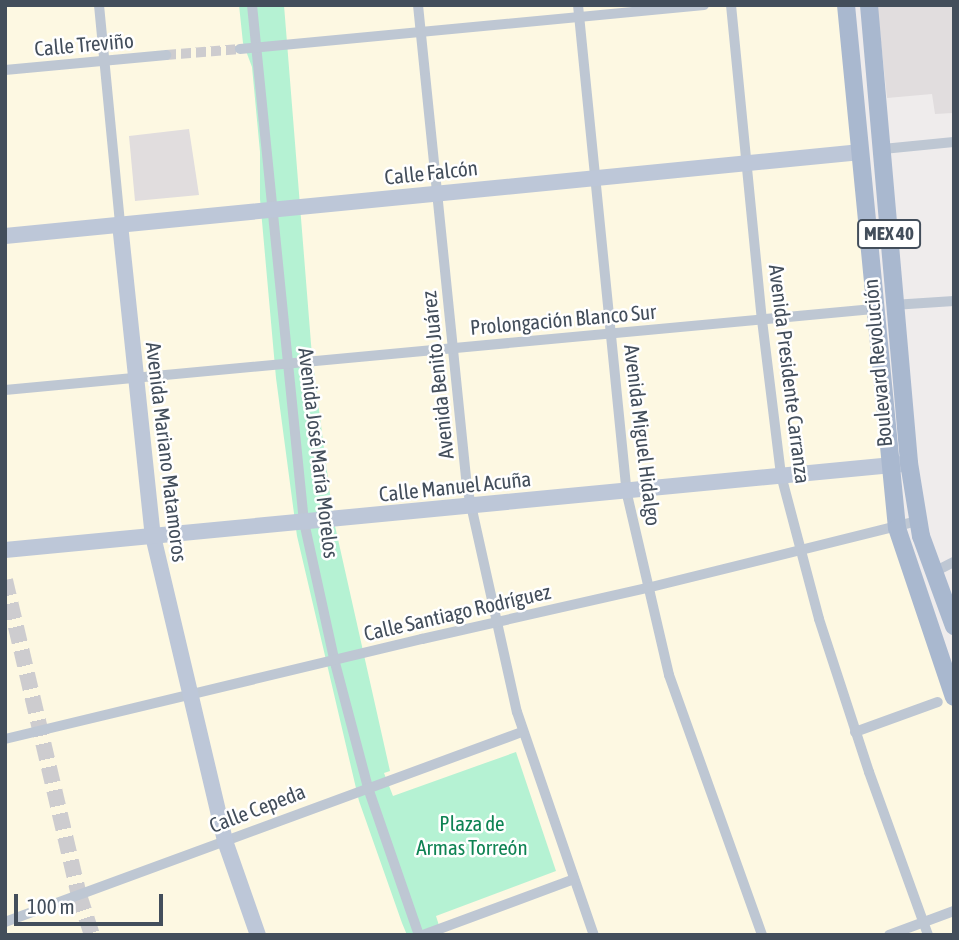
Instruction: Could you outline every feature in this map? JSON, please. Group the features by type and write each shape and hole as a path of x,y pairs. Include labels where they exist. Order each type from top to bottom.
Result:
{"main road":[{"name":"MEX 40","path":"846,5 873,309 897,528 946,699"},
{"name":"Boulevard Revolución","path":"869,5 883,149 893,305 909,463 917,521 954,626"}],"street":[{"name":"Avenida Mariano Matamoros","path":"99,5 153,536 225,841 258,935"},
{"name":"Avenida José María Morelos","path":"252,5 304,522 334,659 368,788 421,935"},
{"name":"Avenida Benito Juárez","path":"418,5 471,505 522,732 594,935"},
{"name":"Avenida Miguel Hidalgo","path":"578,5 626,490 669,675 762,935"},
{"path":"240,49 704,5"},
{"name":"Avenida Presidente Carranza","path":"732,5 762,320 781,475 799,551 855,732 928,935"},
{"name":"Calle Treviño","path":"5,70 166,55"},
{"path":"883,149 954,142"},
{"name":"Calle Falcón","path":"5,236 746,161 861,152"},
{"path":"893,305 954,301"},
{"name":"Prolongación Blanco Sur","path":"5,390 873,309"},
{"name":"Calle Manuel Acuña","path":"5,550 909,463"},
{"name":"Calle Santiago Rodríguez","path":"5,739 334,659 647,588 917,521"},
{"path":"934,572 954,562"},
{"path":"855,732 946,699"},
{"name":"Calle Cepeda","path":"5,922 522,732"},
{"path":"421,935 574,879"},
{"path":"888,935 954,911"}],"shaded area":[{"path":"5,5 849,5 897,511 954,687 954,935 5,935"},
{"path":"877,5 954,5 953,113 935,114 932,94 887,98"},
{"path":"189,129 199,195 135,201 129,136"}],"green space":[{"name":"Plaza de Armas Torreón","path":"239,5 284,5 312,356 333,517 390,771 384,773 393,796 516,752 556,871 436,916 442,935 407,935 402,923 359,801 297,536 276,378 260,199 260,152 252,67 243,43"}],"tunnel":[{"path":"166,55 240,49"},
{"path":"5,580 79,895 92,935"}]}
